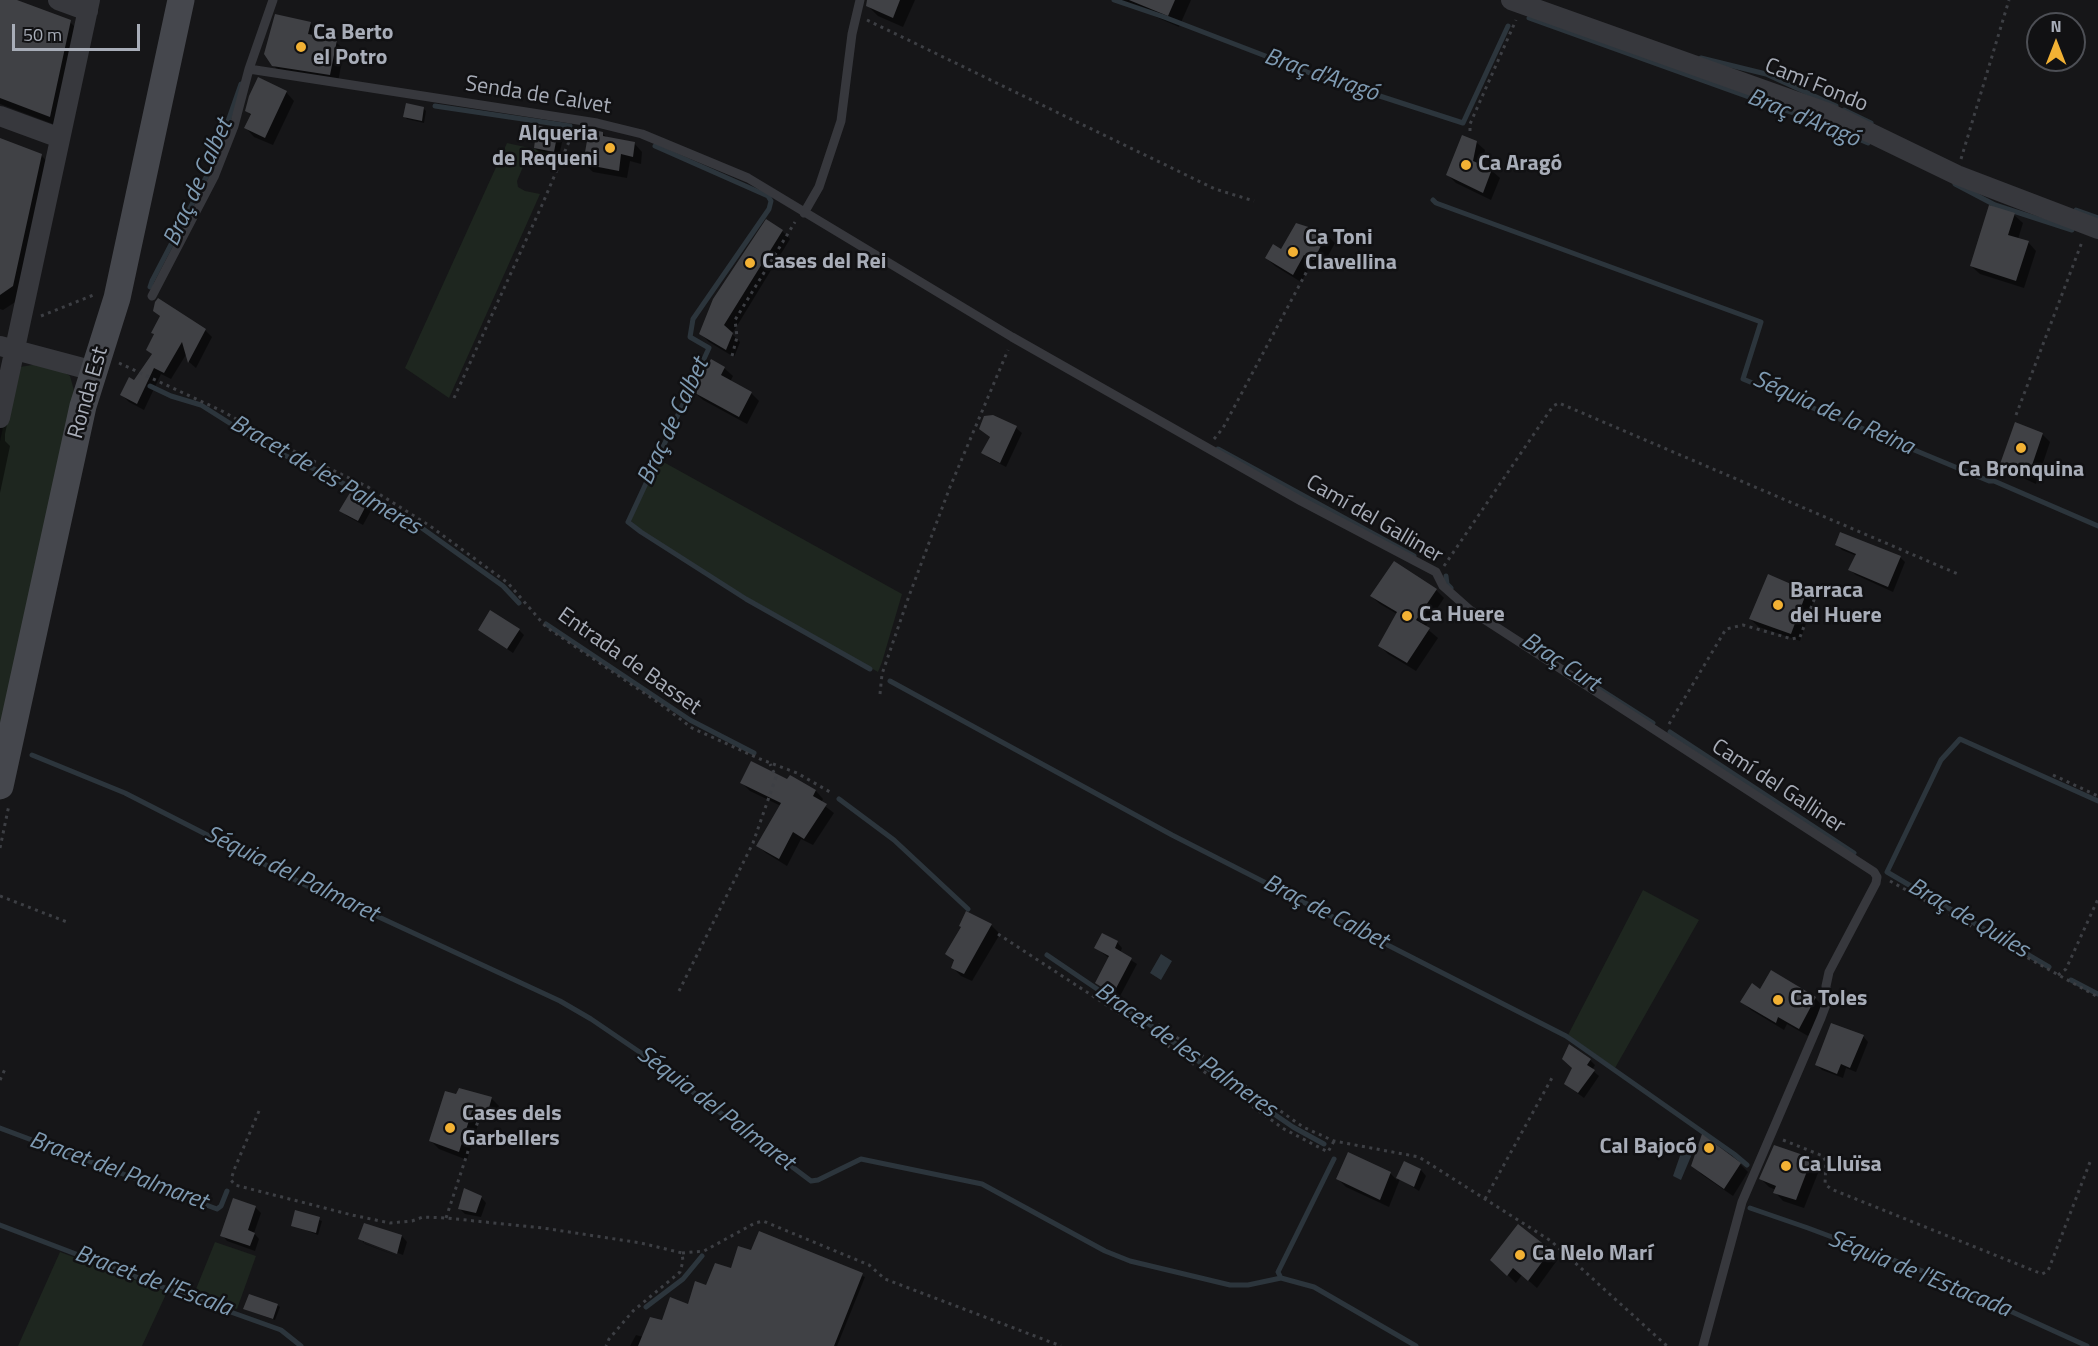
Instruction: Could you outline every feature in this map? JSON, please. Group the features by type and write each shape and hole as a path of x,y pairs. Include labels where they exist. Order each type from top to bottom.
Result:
{"main road":[{"name":"Ronda Est","path":"2,772 83,405 103,366 181,0"}],"street":[{"path":"0,418 7,348 60,138 89,6 58,0"},
{"name":"Camí Fondo","path":"1516,2 1831,114 1957,174 2093,227"},
{"path":"0,116 60,138"},
{"path":"7,348 103,366"}],"lane":[{"path":"152,296 214,177 234,126 249,69 273,0"},
{"path":"804,213 819,187 841,121 856,12 860,0"},
{"name":"Senda de Calvet","path":"249,69 577,120 642,134 748,178 804,213"},
{"name":"Camí del Galliner","path":"804,213 1012,337 1301,501 1436,572 1443,586 1470,610 1874,872 1877,877"},
{"path":"1703,1346 1742,1202 1821,1018 1827,1002 1826,986 1829,972 1876,883 1877,877"}],"path":[{"path":"1957,174 2008,0"},
{"path":"1470,131 1470,124 1514,25 1516,2"},
{"path":"856,12 872,23 1215,189 1254,201"},
{"path":"454,398 542,205 577,120"},
{"path":"732,356 737,337 735,320 799,216 804,213"},
{"path":"2016,415 2093,227"},
{"path":"1208,447 1223,428 1307,271"},
{"path":"34,319 104,290"},
{"path":"880,694 882,674 909,596 950,487 1012,337"},
{"name":"Entrada de Basset","path":"103,366 222,411 299,454 368,487 430,526 508,583 546,627 692,728 797,773 830,792"},
{"path":"1436,572 1444,567 1553,405 1559,403 1958,574"},
{"path":"1658,733 1670,723 1726,629 1743,625 1792,639 1800,636 1817,592"},
{"path":"679,991 753,843 776,777 769,762"},
{"path":"2053,775 2098,796"},
{"path":"1877,877 1888,880 2098,997"},
{"path":"0,896 67,922"},
{"path":"2058,975 2066,969 2098,899"},
{"path":"998,934 1157,1038 1284,1129 1328,1152 1334,1141"},
{"path":"1152,1020 1303,1127 1334,1141 1419,1157 1551,1241 1667,1346"},
{"path":"0,1080 6,1067"},
{"path":"1485,1199 1553,1077"},
{"path":"259,1111 234,1170 231,1180 235,1185 390,1223 412,1221 423,1217 446,1218 543,1228 641,1243 682,1253 704,1251 755,1223 763,1221 869,1265 885,1279 1061,1346"},
{"path":"446,1218 477,1121"},
{"path":"1770,1135 1823,1156 1826,1162 1825,1184 1831,1190 2042,1274 2048,1271 2090,1162"},
{"path":"606,1346 609,1339 633,1311 680,1272 683,1261 682,1253"}],"shaded area":[{"path":"507,143 552,153 551,157 531,156 525,162 517,181 518,187 525,191 540,194 449,398 405,368"},
{"path":"38,364 58,369 70,376 75,394 0,740 0,441 14,377 20,367"},
{"path":"658,459 902,594 878,672 738,592 643,532 632,522"},
{"path":"1643,890 1699,920 1615,1068 1568,1035"},
{"path":"1161,954 1172,961 1161,980 1150,973"},
{"path":"1682,1150 1692,1154 1681,1180 1673,1176"},
{"path":"215,1242 256,1256 237,1309 194,1294"},
{"path":"60,1252 167,1292 142,1346 18,1346"}],"building":[{"path":"0,0 17,0 71,20 50,117 0,98"},
{"path":"867,0 900,0 893,18 866,6"},
{"path":"1129,0 1175,0 1168,16"},
{"name":"Ca Berto el Potro","path":"275,14 311,22 308,34 337,40 330,75 272,66 264,54"},
{"path":"258,77 287,91 265,138 244,128 251,114 245,111 249,96"},
{"path":"406,103 424,107 422,121 403,117"},
{"path":"537,125 558,131 554,152 534,148"},
{"name":"Alqueria de Requeni","path":"589,129 603,132 603,136 635,142 633,157 621,154 619,171 583,164"},
{"name":"Ca Aragó","path":"1462,135 1477,141 1473,161 1492,169 1483,193 1446,175"},
{"path":"0,138 42,154 13,286 0,295"},
{"path":"1989,205 2015,213 2008,235 2029,241 2016,281 1970,266"},
{"name":"Cases del Rei","path":"766,219 783,230 724,325 733,333 726,350 699,334 713,299"},
{"name":"Ca Toni Clavellina","path":"1296,223 1327,233 1314,260 1304,255 1293,275 1265,258 1273,244 1281,249"},
{"path":"158,298 206,329 188,363 182,342 164,373 154,368 137,404 120,395 129,377 134,380 152,354 146,350 154,334 151,333 160,316 153,311"},
{"path":"711,359 725,367 721,375 752,392 739,417 693,392"},
{"path":"993,415 1017,426 1000,463 981,453 990,437 979,429 984,416"},
{"name":"Ca Bronquina","path":"2015,422 2043,433 2028,477 2000,464"},
{"path":"351,491 369,500 358,521 339,511"},
{"path":"1840,532 1901,556 1888,587 1848,570 1856,554 1835,545"},
{"name":"Ca Huere","path":"1394,561 1437,589 1416,620 1430,628 1407,663 1378,646 1397,612 1370,596"},
{"name":"Barraca del Huere","path":"1768,574 1807,591 1791,634 1749,619"},
{"path":"490,610 520,629 507,649 478,630"},
{"path":"751,761 787,779 790,775 816,790 813,796 827,804 804,839 793,832 779,859 756,846 781,803 740,783"},
{"path":"966,911 992,924 964,974 951,968 954,960 945,954 961,927 959,926"},
{"path":"1102,933 1118,941 1115,948 1132,958 1113,994 1095,983 1109,956 1094,948"},
{"name":"Ca Toles","path":"1771,970 1816,997 1799,1029 1778,1017 1776,1023 1740,1002 1752,983 1760,989"},
{"path":"1831,1023 1864,1035 1850,1068 1841,1064 1837,1074 1815,1065"},
{"path":"1569,1044 1591,1059 1587,1065 1595,1070 1578,1093 1564,1084 1572,1068 1562,1059"},
{"name":"Cases dels Garbellers","path":"459,1088 492,1097 487,1115 472,1111 459,1152 429,1141 445,1091 456,1094"},
{"name":"Cal Bajocó","path":"1702,1134 1741,1163 1724,1189 1691,1166"},
{"name":"Ca Lluïsa","path":"1774,1145 1812,1158 1796,1200 1773,1193 1776,1186 1759,1179"},
{"path":"1348,1152 1391,1172 1380,1200 1336,1179"},
{"path":"1404,1161 1421,1169 1414,1187 1396,1178"},
{"path":"464,1188 482,1196 476,1213 458,1209"},
{"path":"233,1198 256,1206 248,1230 255,1233 250,1246 220,1236"},
{"path":"295,1210 320,1217 316,1233 291,1226"},
{"path":"364,1223 402,1235 397,1254 358,1239"},
{"name":"Ca Nelo Marí","path":"1518,1224 1551,1250 1528,1281 1513,1268 1507,1276 1490,1260"},
{"path":"759,1231 863,1273 834,1346 638,1346 650,1317 662,1320 670,1297 688,1304 695,1281 706,1285 715,1263 731,1268 738,1246 751,1250"},
{"path":"249,1294 278,1304 273,1319 243,1309"}],"waterway":[{"name":"Braç d'Aragó","path":"1114,0 1315,75 1463,123 1508,26"},
{"name":"Braç d'Aragó","path":"1529,18 1821,123 1868,143"},
{"path":"1701,58 1766,74 1836,106"},
{"name":"Braç de Calbet","path":"150,287 213,164 241,84"},
{"name":"Braç de Calbet","path":"435,106 570,126"},
{"path":"1844,110 1871,123"},
{"name":"Braç de Calbet","path":"655,146 768,196 771,201 769,209 693,319 690,337 709,348 628,522 746,599 870,669"},
{"name":"Braç d'Aragó","path":"1955,184 1995,205 2072,230"},
{"name":"Séquia de la Reina","path":"1433,200 1761,322 1743,379 2098,526"},
{"path":"2076,210 2098,218"},
{"name":"Bracet de les Palmeres","path":"150,386 171,396 201,405 269,448 383,504 419,526 503,586 519,603"},
{"name":"Braç Curt","path":"1218,449 1414,556"},
{"name":"Braç Curt","path":"1446,576 1447,584 1451,588"},
{"name":"Bracet de les Palmeres","path":"546,624 690,720 754,753"},
{"name":"Braç Curt","path":"1584,679 1653,723"},
{"name":"Braç de Calbet","path":"890,681 1172,835 1566,1036 1747,1165"},
{"name":"Braç Curt","path":"1670,732 1854,853"},
{"path":"2049,967 1887,872 1941,760 1960,739 2098,801"},
{"name":"Séquia del Palmaret","path":"32,755 125,793 319,892 340,899 560,1001 641,1053 811,1181 818,1180 861,1159 982,1184 1105,1251 1130,1261 1230,1285 1248,1285 1281,1278 1314,1287 1416,1346"},
{"name":"Bracet de les Palmeres","path":"839,799 894,840 968,909"},
{"name":"Bracet de les Palmeres","path":"1047,955 1156,1029 1214,1073 1293,1127 1324,1144"},
{"name":"Braç de Quiles","path":"2071,980 2098,994"},
{"name":"Bracet del Palmaret","path":"0,1128 217,1209 221,1206 227,1191"},
{"name":"Bracet de les Palmeres","path":"1281,1278 1278,1272 1334,1159"},
{"name":"Séquia de l'Estacada","path":"1750,1208 1920,1270 2087,1346"},
{"name":"Bracet de l'Escala","path":"0,1225 281,1330 301,1346"},
{"name":"Bracet del Palmaret","path":"646,1307 683,1279 702,1256"}],"place":[{"name":"Ca Berto el Potro","path":"301,47"},
{"name":"Alqueria de Requeni","path":"610,148"},
{"name":"Ca Aragó","path":"1466,165"},
{"name":"Ca Toni Clavellina","path":"1293,252"},
{"name":"Cases del Rei","path":"750,263"},
{"name":"Ca Bronquina","path":"2021,448"},
{"name":"Barraca del Huere","path":"1778,605"},
{"name":"Ca Huere","path":"1407,616"},
{"name":"Ca Toles","path":"1778,1000"},
{"name":"Cases dels Garbellers","path":"450,1128"},
{"name":"Cal Bajocó","path":"1709,1148"},
{"name":"Ca Lluïsa","path":"1786,1166"},
{"name":"Ca Nelo Marí","path":"1520,1255"}]}
